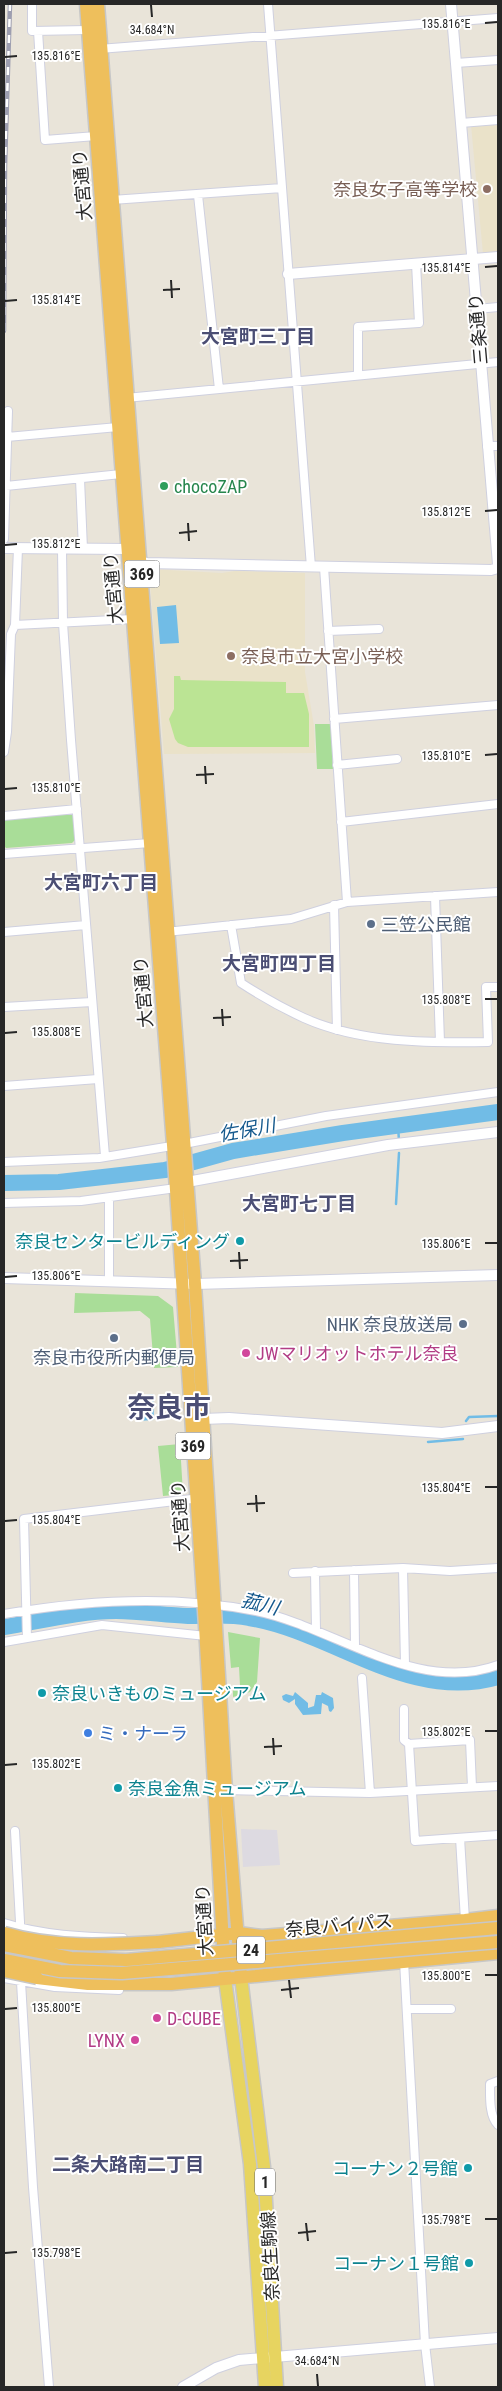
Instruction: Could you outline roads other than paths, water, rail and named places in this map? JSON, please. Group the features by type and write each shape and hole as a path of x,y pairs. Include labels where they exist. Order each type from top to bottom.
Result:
{"highway":[{"name":"大宮通り","path":"86,4 87,30 95,50 112,200 122,398 118,427 121,474 150,843 162,932"},
{"name":"大宮通り","path":"98,4 95,50 96,136 122,398 141,562 162,932 179,1147 182,1284 203,1498 209,1606 221,1935 225,1979"},
{"name":"大宮通り","path":"181,1183 195,1284 203,1419 203,1498"},
{"name":"大宮通り","path":"209,1629 226,1790 239,1933 241,1977"},
{"path":"4,1933 54,1944 79,1946 158,1942 239,1933 262,1936 498,1916"},
{"name":"奈良バイパス","path":"4,1946 71,1958 126,1960 498,1928"},
{"name":"奈良バイパス","path":"4,1960 60,1971 122,1973 498,1942"},
{"path":"4,1971 37,1978 88,1984 170,1984 498,1953"}],"main road":[{"name":"奈良生駒線","path":"241,1977 264,2167 269,2356 265,2387"},
{"name":"奈良生駒線","path":"225,1979 250,2164 269,2356 277,2387"}],"street":[{"path":"32,4 32,31 87,30"},
{"path":"268,4 312,566"},
{"name":"三条通り","path":"451,4 487,446 497,533 498,566"},
{"path":"95,50 498,18"},
{"path":"38,31 45,140 96,136"},
{"path":"456,63 498,60"},
{"path":"461,123 498,120"},
{"path":"112,200 282,188"},
{"path":"198,194 220,389"},
{"path":"288,274 498,257"},
{"path":"358,375 358,326 419,323 416,263"},
{"path":"477,310 498,307"},
{"path":"122,398 498,362"},
{"path":"4,539 8,411"},
{"path":"7,437 118,427"},
{"path":"487,446 498,446"},
{"path":"6,486 121,474"},
{"path":"80,479 83,549"},
{"path":"4,548 127,549 141,562 490,570 498,566"},
{"path":"4,752 7,732 11,634 15,625 18,548"},
{"path":"62,549 63,623 105,1156"},
{"path":"324,567 347,902"},
{"path":"15,625 133,619"},
{"path":"328,631 379,629"},
{"path":"334,719 498,705"},
{"path":"337,765 396,759"},
{"path":"342,822 498,804"},
{"path":"4,816 77,810"},
{"path":"4,854 150,843"},
{"path":"162,932 291,919 347,902 498,892"},
{"path":"435,896 440,1042"},
{"path":"334,905 337,1030"},
{"path":"4,932 86,925"},
{"path":"231,925 241,983 305,1019 337,1030 394,1040 488,1042 486,987 498,987"},
{"path":"4,1007 92,1002"},
{"path":"4,1086 98,1079"},
{"path":"4,1162 105,1156 179,1147 326,1116 498,1092"},
{"path":"4,1203 81,1201 109,1198 388,1145 498,1132"},
{"path":"109,1198 110,1282"},
{"path":"4,1278 195,1284 498,1275"},
{"path":"203,1419 229,1418 442,1433 498,1426"},
{"path":"27,1638 24,1520 203,1498"},
{"path":"293,1573 403,1568 450,1571 498,1568"},
{"path":"403,1568 405,1665"},
{"path":"354,1570 355,1646"},
{"path":"315,1572 316,1630"},
{"path":"4,1614 86,1602 209,1606 282,1617 405,1665 444,1673 465,1672 498,1665"},
{"path":"4,1642 102,1625 209,1629"},
{"path":"362,1678 370,1793"},
{"path":"404,1709 404,1740 409,1744 470,1740 472,1787"},
{"path":"409,1744 415,1841 498,1836"},
{"path":"226,1790 370,1793 498,1786"},
{"path":"15,1831 21,1982 33,2187 49,2387"},
{"path":"460,1838 465,1920"},
{"path":"4,1923 81,1937 146,1939 158,1942"},
{"path":"404,1961 425,2344 430,2387"},
{"path":"4,1978 54,1987 101,1990 150,1989 170,1984"},
{"path":"407,2009 451,2009"},
{"path":"498,2082 490,2084 491,2110 498,2125"},
{"path":"183,2387 227,2362 269,2356 498,2338"}],"water":[{"path":"176,605 179,643 160,644 157,607"},
{"path":"153,1394 154,1420 137,1421 136,1396"},
{"path":"295,1692 308,1703 308,1708 314,1706 316,1695 321,1695 322,1692 333,1698 334,1708 331,1712 328,1706 322,1703 321,1714 303,1715 295,1704 295,1699 289,1703 283,1700 282,1696 286,1694 293,1696"}],"waterway":[{"name":"佐保川","path":"4,1183 59,1182 165,1170 233,1151 343,1133 498,1112"},
{"path":"398,1126 399,1141"},
{"path":"396,1204 399,1153"},
{"path":"466,1421 469,1417 498,1416"},
{"path":"428,1442 463,1439"},
{"name":"菰川","path":"4,1627 74,1614 102,1611 241,1617 280,1626 402,1673 433,1681 465,1683 498,1677"}],"railway":[{"path":"4,331 5,166 10,4"}],"place":[{"name":"奈良女子高等学校","path":"487,189"},
{"name":"chocoZAP","path":"164,486"},
{"name":"奈良市立大宮小学校","path":"231,656"},
{"name":"三笠公民館","path":"371,924"},
{"name":"奈良センタービルディング","path":"240,1241"},
{"name":"NHK 奈良放送局","path":"463,1324"},
{"name":"奈良市役所内郵便局","path":"114,1338"},
{"name":"JWマリオットホテル奈良","path":"246,1353"},
{"name":"奈良いきものミュージアム","path":"42,1693"},
{"name":"ミ・ナーラ","path":"88,1733"},
{"name":"奈良金魚ミュージアム","path":"118,1788"},
{"name":"D-CUBE","path":"157,2018"},
{"name":"LYNX","path":"135,2040"},
{"name":"コーナン２号館","path":"468,2168"},
{"name":"コーナン１号館","path":"469,2263"}],"district":[{"name":"大宮町三丁目","path":"258,336"},
{"name":"大宮町六丁目","path":"101,882"},
{"name":"大宮町四丁目","path":"279,963"},
{"name":"大宮町七丁目","path":"299,1203"},
{"name":"奈良市","path":"169,1407"},
{"name":"二条大路南二丁目","path":"128,2164"}]}
